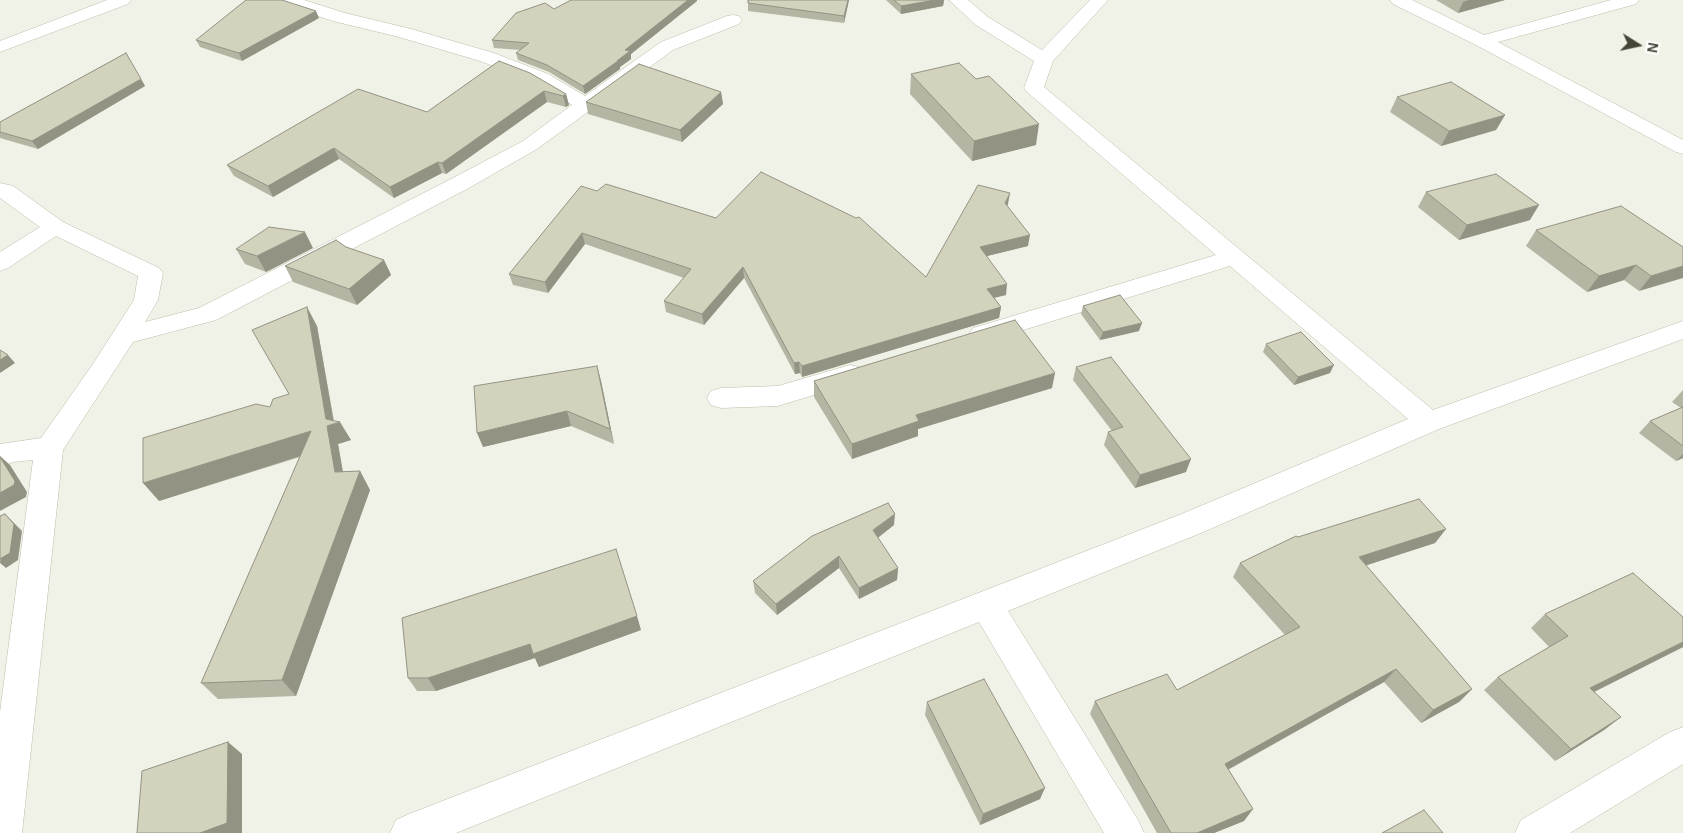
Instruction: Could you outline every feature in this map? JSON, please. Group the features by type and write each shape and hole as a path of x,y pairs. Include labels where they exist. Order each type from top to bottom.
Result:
{"street":[{"path":"0,47 122,0"},
{"path":"287,0 339,17 405,33 487,57 541,78 586,105"},
{"path":"958,0 982,21 1044,58"},
{"path":"1099,0 1044,58 1034,88 1429,422"},
{"path":"1398,0 1482,40 1683,148"},
{"path":"1482,40 1630,0"},
{"path":"124,336 207,314 530,145 667,46 733,20"},
{"path":"0,190 5,191 55,226 151,273 146,300 102,371 49,448 3,833"},
{"path":"0,263 55,226"},
{"path":"958,341 1234,258"},
{"path":"409,833 1190,524 1429,422 1683,330"},
{"path":"721,398 778,396 873,367"},
{"path":"0,456 8,452 49,448"},
{"path":"986,604 1125,833"},
{"path":"1534,833 1683,744"}],"building":[{"path":"246,0 282,0 316,11 239,53 196,40"},
{"path":"571,0 688,0 625,50 630,51 618,61 583,86 547,65 516,53 529,43 492,40 516,13 545,3 554,9"},
{"path":"748,0 848,0 844,16 748,3"},
{"path":"894,0 935,0 901,6"},
{"path":"126,53 141,79 32,141 0,132 0,122"},
{"path":"499,61 530,73 566,94 563,96 544,91 442,163 438,162 390,187 334,148 268,186 227,165 358,89 427,112"},
{"path":"959,63 976,79 989,76 1039,124 974,141 911,74"},
{"path":"639,64 721,92 680,130 586,102"},
{"path":"1451,82 1505,115 1449,131 1397,97"},
{"path":"761,172 856,218 859,217 926,277 978,185 1010,193 1005,203 1030,235 980,247 1007,284 987,289 1001,307 802,366 799,362 794,363 743,267 702,314 664,301 691,269 582,233 545,282 509,274 581,186 597,191 606,184 716,218"},
{"path":"1496,174 1539,205 1467,225 1426,192"},
{"path":"1621,206 1683,247 1683,266 1651,276 1636,265 1599,276 1536,230"},
{"path":"269,227 305,232 257,256 236,249"},
{"path":"336,240 346,247 384,260 349,289 285,266"},
{"path":"1120,295 1142,323 1103,332 1083,306"},
{"path":"307,307 326,419 340,422 327,426 335,472 360,471 282,680 201,683 311,431 143,483 143,438 256,404 270,407 273,399 289,394 252,330"},
{"path":"1015,320 1055,373 916,415 919,421 852,444 814,381"},
{"path":"1301,332 1334,365 1298,377 1266,344"},
{"path":"0,350 8,355 0,360"},
{"path":"1111,357 1191,459 1140,475 1108,432 1123,427 1076,367"},
{"path":"597,366 610,429 567,411 477,433 474,386"},
{"path":"1683,407 1683,446 1650,421"},
{"path":"0,457 15,481 14,485 0,493"},
{"path":"1419,499 1446,529 1359,557 1472,689 1433,710 1396,669 1225,764 1253,809 1197,833 1171,833 1095,701 1167,674 1177,690 1300,627 1240,563 1296,536 1298,537"},
{"path":"888,503 895,514 873,530 898,568 859,588 839,556 776,604 753,581 812,536"},
{"path":"5,514 14,524 10,553 0,559 0,516"},
{"path":"616,549 637,616 533,654 530,644 428,678 408,678 402,618"},
{"path":"1633,573 1683,617 1683,642 1590,688 1621,717 1571,749 1498,677 1568,636 1545,614"},
{"path":"984,679 1045,788 983,814 927,702"},
{"path":"228,742 227,823 200,833 137,833 142,771"},
{"path":"1424,810 1443,833 1382,833"}]}
